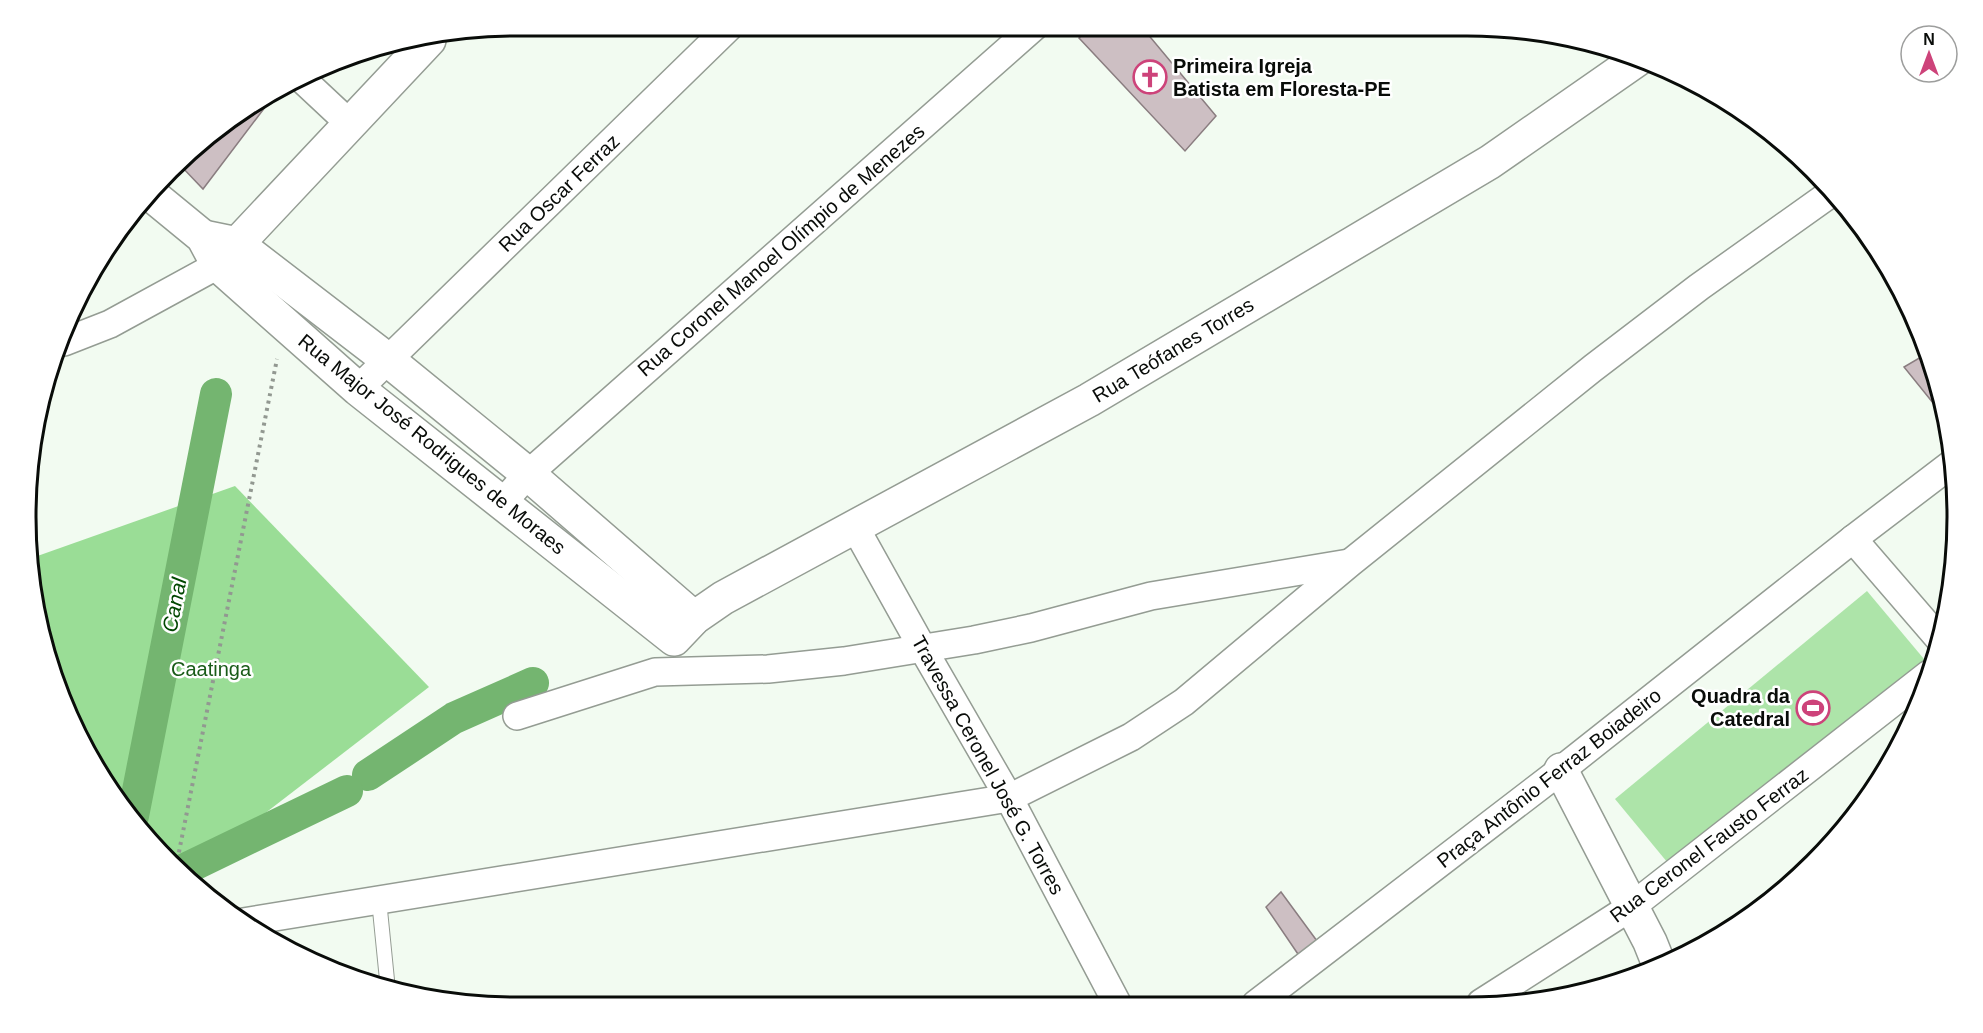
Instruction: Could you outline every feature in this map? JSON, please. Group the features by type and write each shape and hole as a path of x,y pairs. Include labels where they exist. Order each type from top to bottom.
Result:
{"street":[{"name":"Rua Oscar Ferraz","path":"358,389 720,36"},
{"name":"Rua Coronel Manoel Olímpio de Menezes","path":"503,502 528,474 1024,36"},
{"path":"71,339 110,324 219,249 350,124 425,45"},
{"name":"Rua Teófanes Torres","path":"684,628 723,598 748,583 1089,400 1490,162 1629,65"},
{"path":"308,84 350,124"},
{"path":"256,920 1009,798 1131,737 1184,702 1350,563 1681,300 1825,197"},
{"name":"Rua Major José Rodrigues de Moraes","path":"156,199 219,249 284,322 358,389 503,502 684,628"},
{"path":"219,249 388,360 528,474 684,628 655,672"},
{"name":"Praça Antônio Ferraz Boiadeiro","path":"1265,997 1561,770 1944,469"},
{"name":"Travessa Ceronel José G. Torres","path":"855,527 922,649 1009,798 1114,997"},
{"path":"1853,539 1933,632"},
{"path":"517,716 655,672 805,666 922,649 1031,628 1150,596 1350,563"},
{"name":"Rua Ceronel Fausto Ferraz","path":"1492,996 1631,907 1915,686"},
{"path":"1561,770 1656,957"}],"lane":[{"path":"379,900 387,979"}],"path":[{"path":"178,857 284,322"}],"green space":[{"name":"Caatinga","path":"235,486 429,687 192,870 135,809 100,757 86,729 52,641 38,556"},
{"path":"1867,591 1925,660 1921,672 1677,874 1615,799"}],"building":[{"name":"Primeira Igreja Batista em Floresta-PE","path":"1081,36 1149,36 1216,116 1185,151 1079,38"},
{"path":"265,107 203,189 185,170 224,135"},
{"path":"1919,358 1934,404 1904,367"},
{"path":"1281,892 1317,941 1300,957 1266,907"}],"waterway":[{"name":"Canal","path":"135,808 216,394"},
{"path":"368,775 454,718 533,683"},
{"path":"189,867 347,791"}],"place":[{"name":"Primeira Igreja Batista em Floresta-PE","path":"1150,77"},
{"name":"Quadra da Catedral","path":"1813,708"}]}
